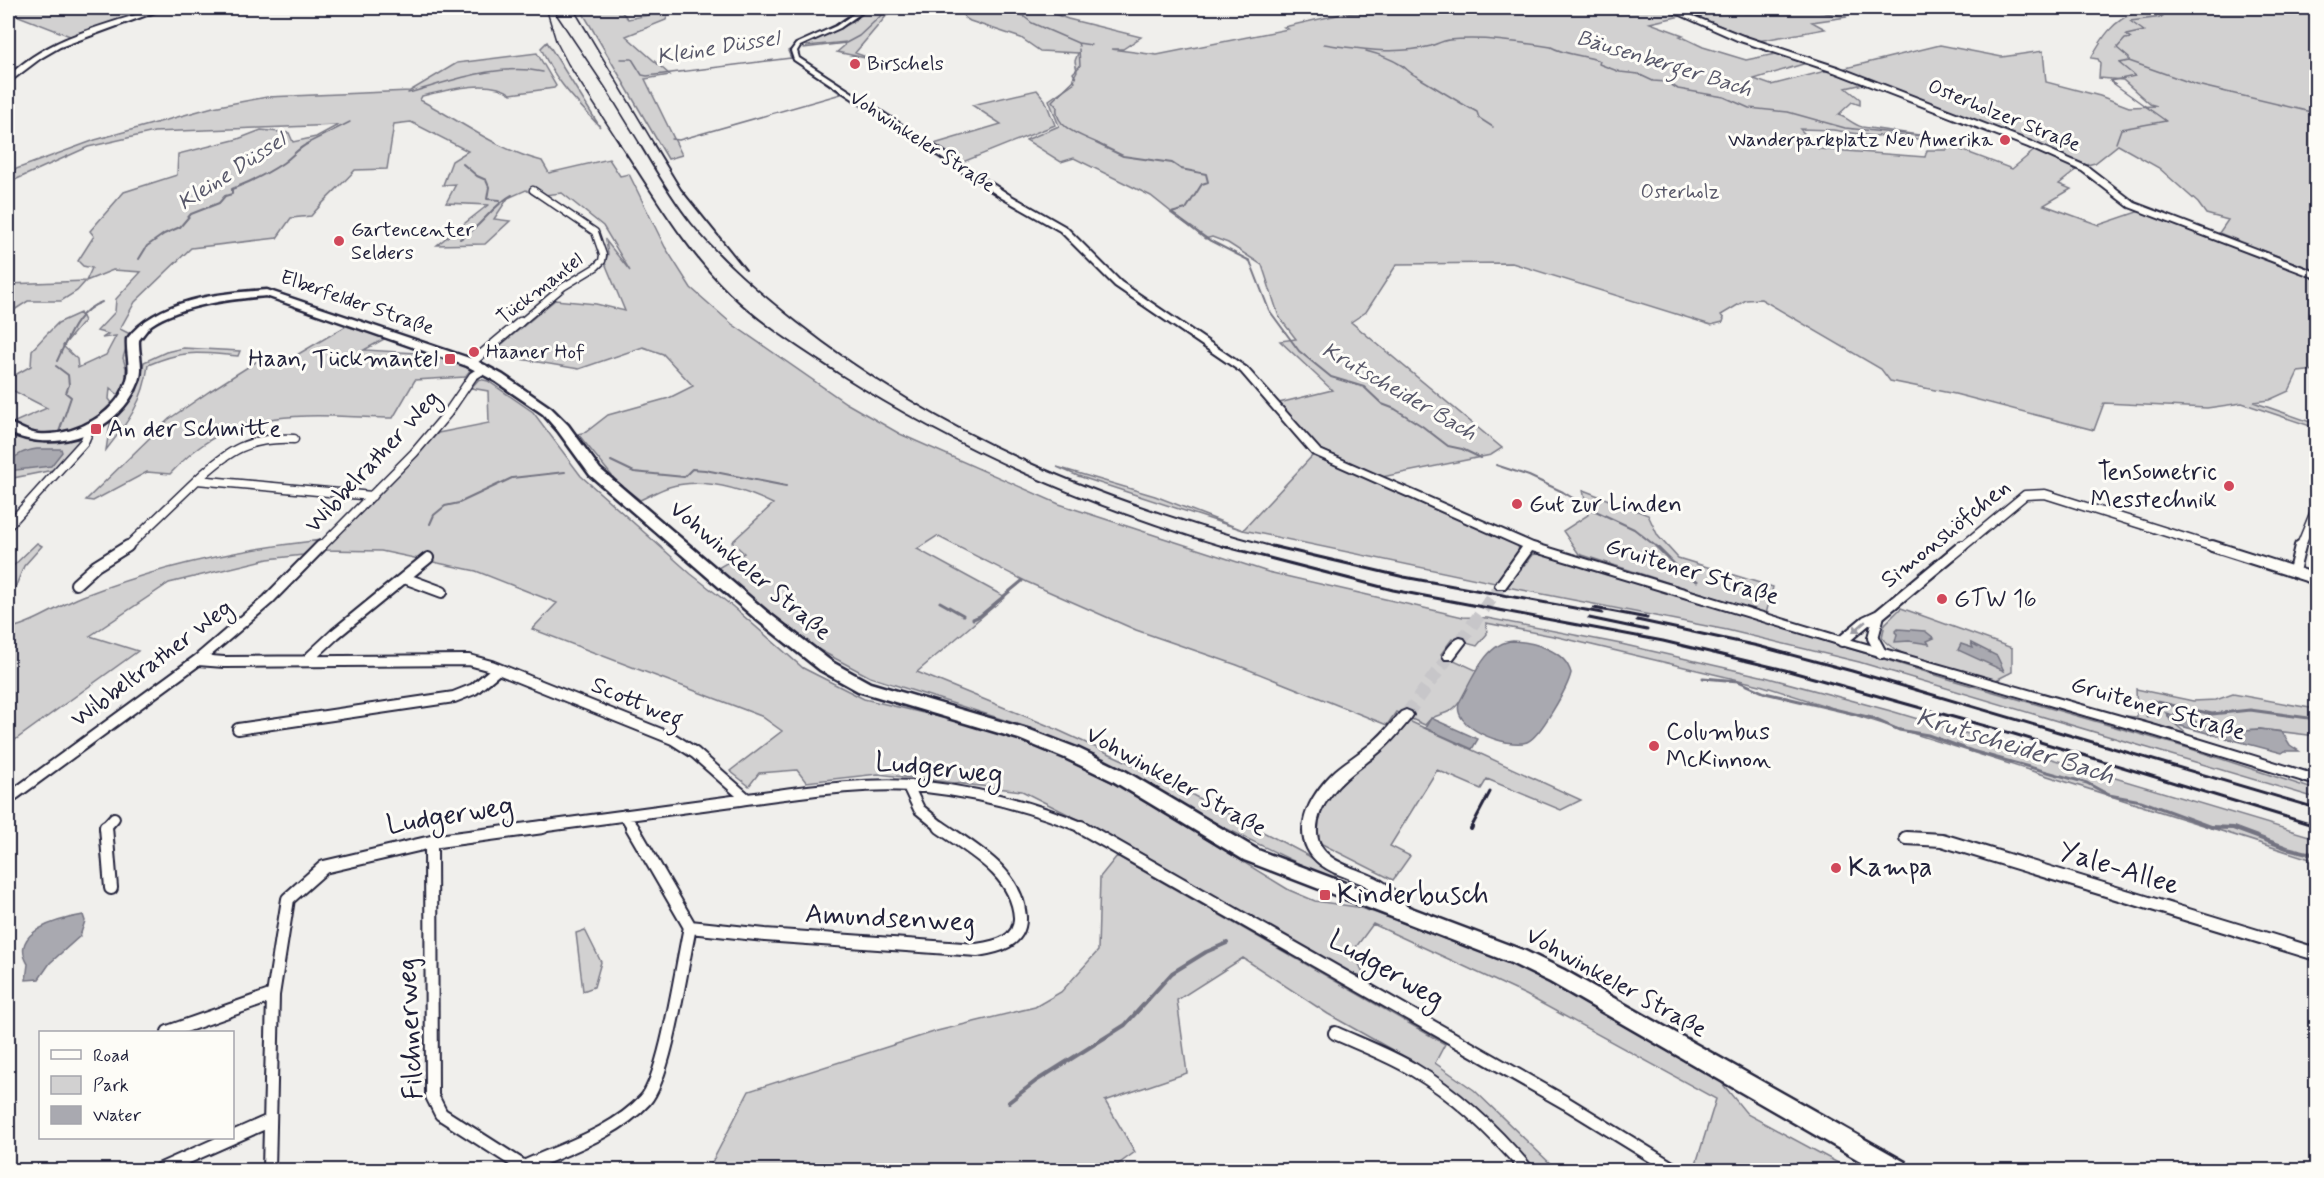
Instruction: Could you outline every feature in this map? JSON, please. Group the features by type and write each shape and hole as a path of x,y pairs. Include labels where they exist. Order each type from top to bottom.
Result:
{"main road":[{"path":"8,81 17,69 43,54 88,34 163,8"},
{"name":"Osterholzer Straße","path":"1668,8 1732,35 1837,70 2031,145 2085,169 2132,205 2316,275"},
{"name":"Elberfelder Straße","path":"8,427 27,436 50,439 90,428 122,402 131,387 136,368 132,339 142,327 170,312 227,296 257,293 273,295 477,366"},
{"name":"Vohwinkeler Straße","path":"477,366 547,411 595,472 761,615 826,666 864,687 1024,734 1071,753 1119,776 1251,855 1310,880 1480,941 1557,976 1897,1170"}],"street":[{"name":"Vohwinkeler Straße","path":"865,8 838,27 798,45 794,51 796,59 1005,196 1063,229 1118,284"},
{"name":"Tückmantel","path":"477,366 563,287 602,261 603,255 595,232 533,190"},
{"name":"Gruitener Straße","path":"1118,284 1244,370 1258,383 1305,442 1316,452 1529,546 1842,641 2156,731 2316,780"},
{"name":"Wibbelrather Weg","path":"314,554 414,453 447,414 473,376 477,366"},
{"path":"8,526 84,442 90,428"},
{"path":"75,584 96,566 127,547 231,450 246,442 269,438 294,439"},
{"path":"197,480 372,496"},
{"name":"Simonshöfchen","path":"1842,641 1866,621 1879,615 2025,495 2032,493 2045,494 2316,579"},
{"path":"2294,571 2300,547 2316,509"},
{"path":"1501,585 1529,546"},
{"name":"Wibbeltrather Weg","path":"8,799 198,660 268,600 314,554"},
{"path":"306,661 335,632 407,579 428,558"},
{"path":"407,579 442,592"},
{"name":"Simonshöfchen","path":"1879,615 1873,638 1881,652"},
{"path":"1449,656 1460,642"},
{"name":"Scottweg","path":"198,660 225,662 459,658 498,669 673,739 695,753 747,799"},
{"path":"238,729 454,697 474,689 498,669"},
{"path":"1402,912 1379,886 1322,858 1314,848 1309,829 1310,819 1328,788 1340,775 1376,748 1406,715"},
{"name":"Ludgerweg","path":"269,1170 273,995 288,899 324,867 431,842 625,815 828,788 908,786 958,790 999,798 1048,813 1093,832 1566,1104 1675,1170"},
{"name":"Amundsenweg","path":"690,927 977,951 994,948 1008,941 1019,930 1021,915 1018,900 1007,879 995,867 919,810 908,786"},
{"path":"625,815 690,927"},
{"path":"111,888 110,853 105,828 114,818"},
{"name":"Yale-Allee","path":"1906,838 1942,840 2316,954"},
{"name":"Filchnerweg","path":"431,842 432,1096 435,1106 452,1122 524,1169 616,1122 646,1099 654,1088 660,1070 690,927"},
{"path":"171,1031 273,995"},
{"path":"1335,1033 1396,1060 1432,1081 1478,1118 1527,1170"},
{"path":"234,1137 269,1121"},
{"path":"159,1170 229,1139"}],"green space":[{"path":"8,8 161,8 75,38 16,15 8,18"},
{"path":"580,8 618,8 628,19 669,11 666,20 626,36 670,75 645,79 682,155 668,159"},
{"path":"870,8 893,8 855,53 875,60 837,52 845,42 807,46 806,44 851,23"},
{"name":"Osterholz","path":"961,8 1038,8 1068,19 1141,37 1123,49 1111,49 1157,55 1288,29 1284,27 1346,13 1388,14 1375,8 1661,8 1681,16 1650,23 1683,35 1680,36 1703,47 1746,60 1780,53 1810,62 1754,79 1771,85 1833,69 1868,83 1846,88 1860,99 1860,105 1852,102 1838,115 1862,127 1933,137 1944,141 1939,143 1895,135 1872,136 1833,130 1800,129 1819,149 1925,157 1927,150 1947,150 1948,145 2012,169 2036,149 2079,168 2059,184 2071,189 2044,205 2099,225 2140,211 2316,276 2316,370 2298,372 2289,391 2269,400 2253,402 2316,424 2316,428 2242,403 2207,408 2104,403 2094,430 1955,394 1890,381 1881,369 1761,299 1746,300 1721,315 1723,322 1711,325 1512,263 1397,264 1366,312 1351,322 1502,448 1491,455 1382,477 1309,442 1279,403 1332,390 1280,341 1296,339 1279,317 1262,265 1228,243 1212,237 1205,239 1151,196 1074,158 1061,162 1026,140 1059,126 1049,100 1075,82 1073,78 1077,71 1075,61 1078,53 1040,51 1021,38 970,21 965,18"},
{"path":"1676,8 1728,8 1745,13 1812,10 1847,17 1812,22 1825,29 1758,41"},
{"path":"2132,8 2316,8 2316,271 2219,233 2228,220 2206,214 2198,203 2159,168 2118,145 2095,163 2087,165 1842,69 1940,45 2002,57 2043,51 2046,82 2100,96 2129,107 2157,106 2150,104 2123,80 2099,78 2100,63 2098,59 2091,58 2114,25 2135,13"},
{"path":"547,42 600,127 552,70 541,48"},
{"path":"537,53 556,86 554,88 511,94 492,87 468,87 422,96 420,100 510,150 542,161 549,173 609,159 620,176 629,174 665,247 691,288 732,324 846,403 900,434 1059,504 1268,572 1463,617 1487,618 1621,644 1765,677 1891,711 2316,838 2316,861 1760,685 1558,637 1486,623 1487,634 1477,646 1452,639 1441,654 1478,671 1459,703 1450,711 1433,717 1425,725 1396,712 1387,725 1237,665 1136,630 1027,582 937,536 917,549 1005,597 917,672 1049,726 1145,770 1307,855 1333,873 1343,885 1219,825 1105,759 1033,729 870,677 810,645 716,569 744,553 732,542 773,504 736,489 696,483 669,487 640,500 616,481 578,434 586,432 608,415 669,398 693,386 663,354 643,347 579,369 490,354 555,300 596,304 625,311 605,263 608,254 606,241 630,271 603,226 562,193 535,196 526,190 508,198 494,219 510,221 485,244 437,245 488,205 446,203 456,184 443,185 452,161 468,151 411,122 394,124 387,169 355,170 311,216 291,218 277,238 191,248 135,302 120,329 130,334 123,358 126,383 121,397 110,388 109,399 112,403 94,420 70,432 85,447 68,467 8,479 8,425 47,408 8,388 8,379 31,366 32,350 58,323 80,313 84,321 63,346 77,359 78,368 106,355 116,336 102,338 108,334 97,331 115,312 116,299 141,272 113,270 86,281 92,268 83,266 78,261 94,236 90,231 124,192 177,175 178,154 238,139 261,130 289,133 293,142 316,137 338,125 154,132 88,147 8,183 8,172 95,140 213,107 267,97 410,91 457,63"},
{"path":"1037,90 1045,100 1055,125 963,162 934,144 1001,124 972,105"},
{"path":"86,281 77,291 61,301 28,301 8,314 8,284"},
{"path":"346,326 386,338 364,350 434,354 471,369 465,377 415,380 393,418 291,417 242,425 219,435 197,449 170,474 147,472 93,501 86,500 169,419 210,391 262,358 295,356"},
{"path":"183,348 240,351 238,356 182,354 148,365 139,400 106,450 111,418 137,391 144,362 166,352"},
{"path":"479,379 488,381 533,412 581,476 691,574 732,606 803,668 864,699 974,725 1016,738 1052,753 1116,784 1289,890 1315,901 1357,907 1376,913 1527,970 1721,1082 1747,1114 1851,1170 1702,1170 1695,1167 1716,1099 1526,995 1373,924 1353,951 1366,979 1345,970 1107,834 1022,791 878,774 806,782 797,770 759,773 749,786 730,771 782,731 761,716 532,629 557,603 476,571 381,551 323,550 438,433 489,423 488,391 471,388"},
{"path":"1314,454 1518,545 1519,552 1495,583 1243,530"},
{"path":"1057,467 1155,496 1243,530 1078,476"},
{"path":"1583,490 1648,515 1658,536 1678,558 1773,587 1766,614 1579,554 1563,531 1588,515"},
{"path":"321,540 303,555 268,559 169,583 90,636 138,651 8,745 8,629 28,623 83,596 170,567 260,548"},
{"path":"37,543 42,546 24,566 8,605 8,571"},
{"path":"1540,553 1952,680 2188,748 2316,790 2316,798 1859,662 1727,630 1507,587 1532,555"},
{"path":"1901,608 2012,648 2012,672 1998,679 2005,686 1918,660 1889,645 1882,637 1885,624"},
{"path":"2136,689 2193,701 2216,700 2233,694 2310,708 2316,710 2316,736 2260,729 2227,731 2167,714 2170,720 2187,734 2125,716 2137,717"},
{"path":"1409,721 1581,800 1561,810 1487,779 1481,789 1437,770 1390,846 1410,856 1393,880 1318,842 1315,828 1317,813 1346,775 1386,747"},
{"path":"1117,856 1445,1044 1435,1063 1474,1090 1557,1170 1535,1170 1494,1126 1449,1088 1410,1060 1328,1014 1243,958 1177,1000 1187,1073 1105,1101 1135,1152 1110,1170 708,1170 749,1091 937,1031 1035,1007 1061,992 1098,951 1100,877"},
{"path":"585,930 601,962 594,987 583,991 576,933"}],"water":[{"path":"37,449 61,449 62,452 51,466 8,471 8,463 14,457"},
{"path":"1898,629 1925,631 1934,638 1927,641 1929,644 1909,641 1895,642 1897,634 1895,632"},
{"path":"1513,641 1530,643 1555,653 1568,665 1571,673 1546,722 1527,742 1518,743 1494,739 1482,734 1463,719 1459,711 1460,701 1481,664 1495,648"},
{"path":"1971,643 1997,656 2004,671 1958,650 1961,644 1973,648"},
{"path":"2166,713 2227,731 2260,729 2282,732 2290,745 2299,751 2282,753 2177,725"},
{"path":"1431,718 1478,739 1472,749 1425,728"},
{"path":"83,915 85,921 80,936 50,963 39,979 26,980 28,964 24,953 25,943 31,935 50,924"}],"waterway":[{"name":"Kleine Düssel","path":"803,48 846,43 859,36 889,8"},
{"name":"Krutscheider Bach","path":"1013,8 1032,23 1078,43"},
{"path":"2129,61 2129,58 2117,48 2125,39 2131,38 2126,35 2144,31 2130,21 2163,17 2151,8"},
{"name":"Bäusenberger Bach","path":"1324,44 1391,51 1418,49 1449,40 1474,39 1551,47 1600,61 1599,64 1620,72 1638,74 1653,81 1667,82 1678,89 1724,97 1749,108 1788,112 1845,128 1923,136"},
{"name":"Bäusenberger Bach","path":"1078,43 1091,45"},
{"name":"Krutscheider Bach","path":"1079,49 1080,66 1073,73 1076,78 1052,101 1057,107 1060,121 1065,126 1078,135 1099,144"},
{"name":"Kleine Düssel","path":"790,50 788,51 791,58"},
{"path":"1366,51 1393,60 1477,112 1479,118 1493,127"},
{"name":"Kleine Düssel","path":"621,59 632,59 642,75 647,76 791,58"},
{"path":"671,139 679,140 841,94 791,58"},
{"path":"2116,143 2121,129 2166,121 2110,81 2135,76 2119,63 2129,61"},
{"path":"2129,61 2197,85 2311,112"},
{"name":"Kleine Düssel","path":"408,93 492,72 509,70 543,72"},
{"name":"Kleine Düssel","path":"306,144 350,122"},
{"name":"Kleine Düssel","path":"139,259 147,246 164,234 180,227 191,214 219,203 225,196 232,194 232,189 271,171 309,143"},
{"name":"Krutscheider Bach","path":"1096,143 1123,156 1172,163 1181,169 1206,174 1208,182 1202,184 1186,209 1171,213 1209,240 1250,261 1269,310 1299,351 1331,377 1364,387 1382,404 1395,409 1422,426 1448,446 1462,449 1481,458"},
{"path":"463,164 477,176 486,180 489,187 487,199 500,200"},
{"path":"460,239 512,195"},
{"name":"Kleine Düssel","path":"57,361 79,319 93,306 102,302"},
{"name":"Kleine Düssel","path":"56,366 68,375 69,385 66,393 71,397 59,432"},
{"path":"611,461 634,472 684,477 692,469 705,470 786,486"},
{"name":"Krutscheider Bach","path":"1496,465 1529,476 1563,492 1587,507 1634,529 1658,548"},
{"path":"430,524 434,515 445,506 459,503 512,478 565,472"},
{"name":"Krutscheider Bach","path":"1658,548 1683,573 1697,581"},
{"path":"973,619 980,616 1022,581"},
{"path":"940,602 963,615"},
{"name":"Krutscheider Bach","path":"1703,678 1738,681 1765,693 1872,718 1899,730 1928,735 1972,751 2087,783 2109,795 2141,801 2211,827"},
{"path":"2147,716 2147,704 2153,701 2212,714 2250,710 2316,719"},
{"name":"Krutscheider Bach","path":"2211,827 2233,828"},
{"name":"Krutscheider Bach","path":"2211,827 2233,828"},
{"name":"Krutscheider Bach","path":"2233,828 2287,848 2316,855"},
{"path":"1009,1102 1036,1081 1125,1025 1172,973 1206,952 1227,943"}],"tunnel":[{"path":"1460,642 1501,585"},
{"path":"1406,715 1449,656"}],"railway":[{"path":"546,8 556,41 568,64 620,144"},
{"path":"552,8 640,144"},
{"path":"573,8 654,144"},
{"path":"619,143 670,221 713,276 755,316 810,355 885,402 932,428 1028,475 1126,515 1228,548"},
{"path":"639,143 684,213 728,263 797,322 852,363 909,400 1025,461 1085,486 1148,509 1278,548"},
{"path":"653,143 681,189 746,270"},
{"path":"1223,546 1393,590 1663,641 1785,670 2014,734 2316,826"},
{"path":"1272,546 1404,577 1602,613"},
{"path":"1594,608 1647,618"},
{"path":"1589,618 1647,630"},
{"path":"1637,620 1758,646 1852,671 2316,808"},
{"path":"1471,828 1490,792"}],"place":[{"name":"Birschels","path":"855,64"},
{"name":"Wanderparkplatz Neu Amerika","path":"2005,140"},
{"name":"Gartencenter Selders","path":"339,241"},
{"name":"Haaner Hof","path":"474,352"},
{"name":"Haan, Tückmantel","path":"450,359"},
{"name":"An der Schmitte","path":"96,429"},
{"name":"Tensometric Messtechnik","path":"2229,486"},
{"name":"Gut zur Linden","path":"1517,504"},
{"name":"GTW 16","path":"1942,599"},
{"name":"Columbus McKinnon","path":"1654,746"},
{"name":"Kampa","path":"1836,868"},
{"name":"Kinderbusch","path":"1325,895"}]}
